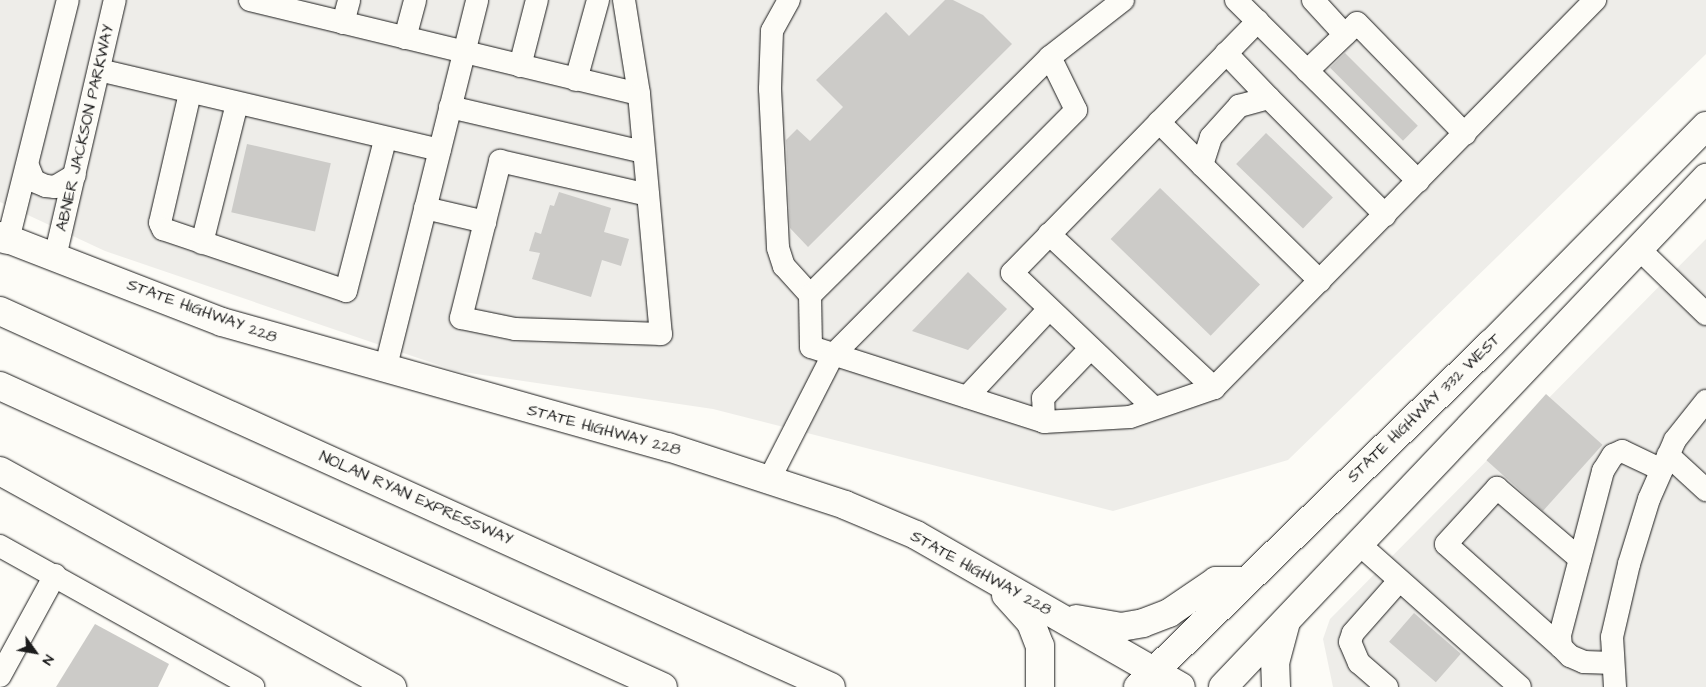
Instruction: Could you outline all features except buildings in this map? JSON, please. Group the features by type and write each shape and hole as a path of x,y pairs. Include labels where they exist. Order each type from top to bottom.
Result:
{"main road":[{"name":"STATE HIGHWAY 332 WEST","path":"1145,679 1244,581 1491,344 1706,126"},
{"path":"1223,687 1706,178"},
{"name":"STATE HIGHWAY 228","path":"3,238 55,256 222,322 385,370 770,478 916,535 1058,616 1145,679 1182,687"},
{"name":"NOLAN RYAN EXPRESSWAY","path":"0,312 831,687"},
{"path":"0,386 663,687"},
{"path":"0,471 392,687"},
{"path":"987,576 1031,623 1040,646 1040,687"},
{"path":"1058,616 1121,627 1143,623 1168,613 1216,581 1244,581"},
{"path":"1276,687 1276,664 1286,622"}],"street":[{"path":"3,238 28,166 68,0"},
{"name":"ABNER JACKSON PARKWAY","path":"55,256 115,0"},
{"path":"250,0 286,4 343,23 639,94"},
{"path":"343,23 349,0"},
{"path":"405,38 415,0"},
{"path":"385,370 477,0"},
{"path":"520,66 537,0"},
{"path":"576,80 598,0"},
{"path":"624,0 639,94 661,334 515,329 461,318 500,161 648,195"},
{"path":"789,0 772,31 770,89 778,248 784,266 810,296 811,347 1044,422 1130,417 1214,388 1595,0"},
{"path":"810,296 1050,58 1123,0"},
{"path":"1236,0 1418,181"},
{"path":"1313,0 1345,35"},
{"path":"1154,408 1012,273 1258,21"},
{"path":"1307,71 1357,23 1464,134"},
{"path":"1226,53 1385,215"},
{"path":"770,478 833,355 1076,110 1050,58"},
{"path":"99,70 384,140 440,150"},
{"path":"190,93 160,223 163,230 346,291 384,140"},
{"path":"1202,165 1211,137 1239,106 1269,98"},
{"path":"202,243 236,104"},
{"path":"450,107 644,152"},
{"path":"1159,122 1320,281"},
{"path":"28,166 34,180 46,186 55,187 75,174"},
{"path":"425,208 485,222"},
{"path":"1049,234 1214,388"},
{"path":"1638,248 1706,314"},
{"path":"967,397 1049,309"},
{"path":"1044,422 1043,398 1091,348"},
{"path":"1615,687 1612,638 1629,564 1675,440 1706,401"},
{"path":"1561,647 1580,559 1603,471 1613,455 1622,452 1665,463 1706,490"},
{"path":"1580,559 1497,488 1446,544 1561,647 1584,662 1613,663"},
{"path":"1359,544 1509,684"},
{"path":"0,546 56,575 221,679 252,687"},
{"path":"0,676 6,650 56,575"},
{"path":"1386,687 1359,662 1350,642 1353,633 1399,581"}],"shaded area":[{"path":"0,0 1706,0 1706,54 1288,460 1113,511 713,409 456,371 105,251 0,202"},
{"path":"1706,239 1706,687 1333,687 1323,639 1330,619"}]}
